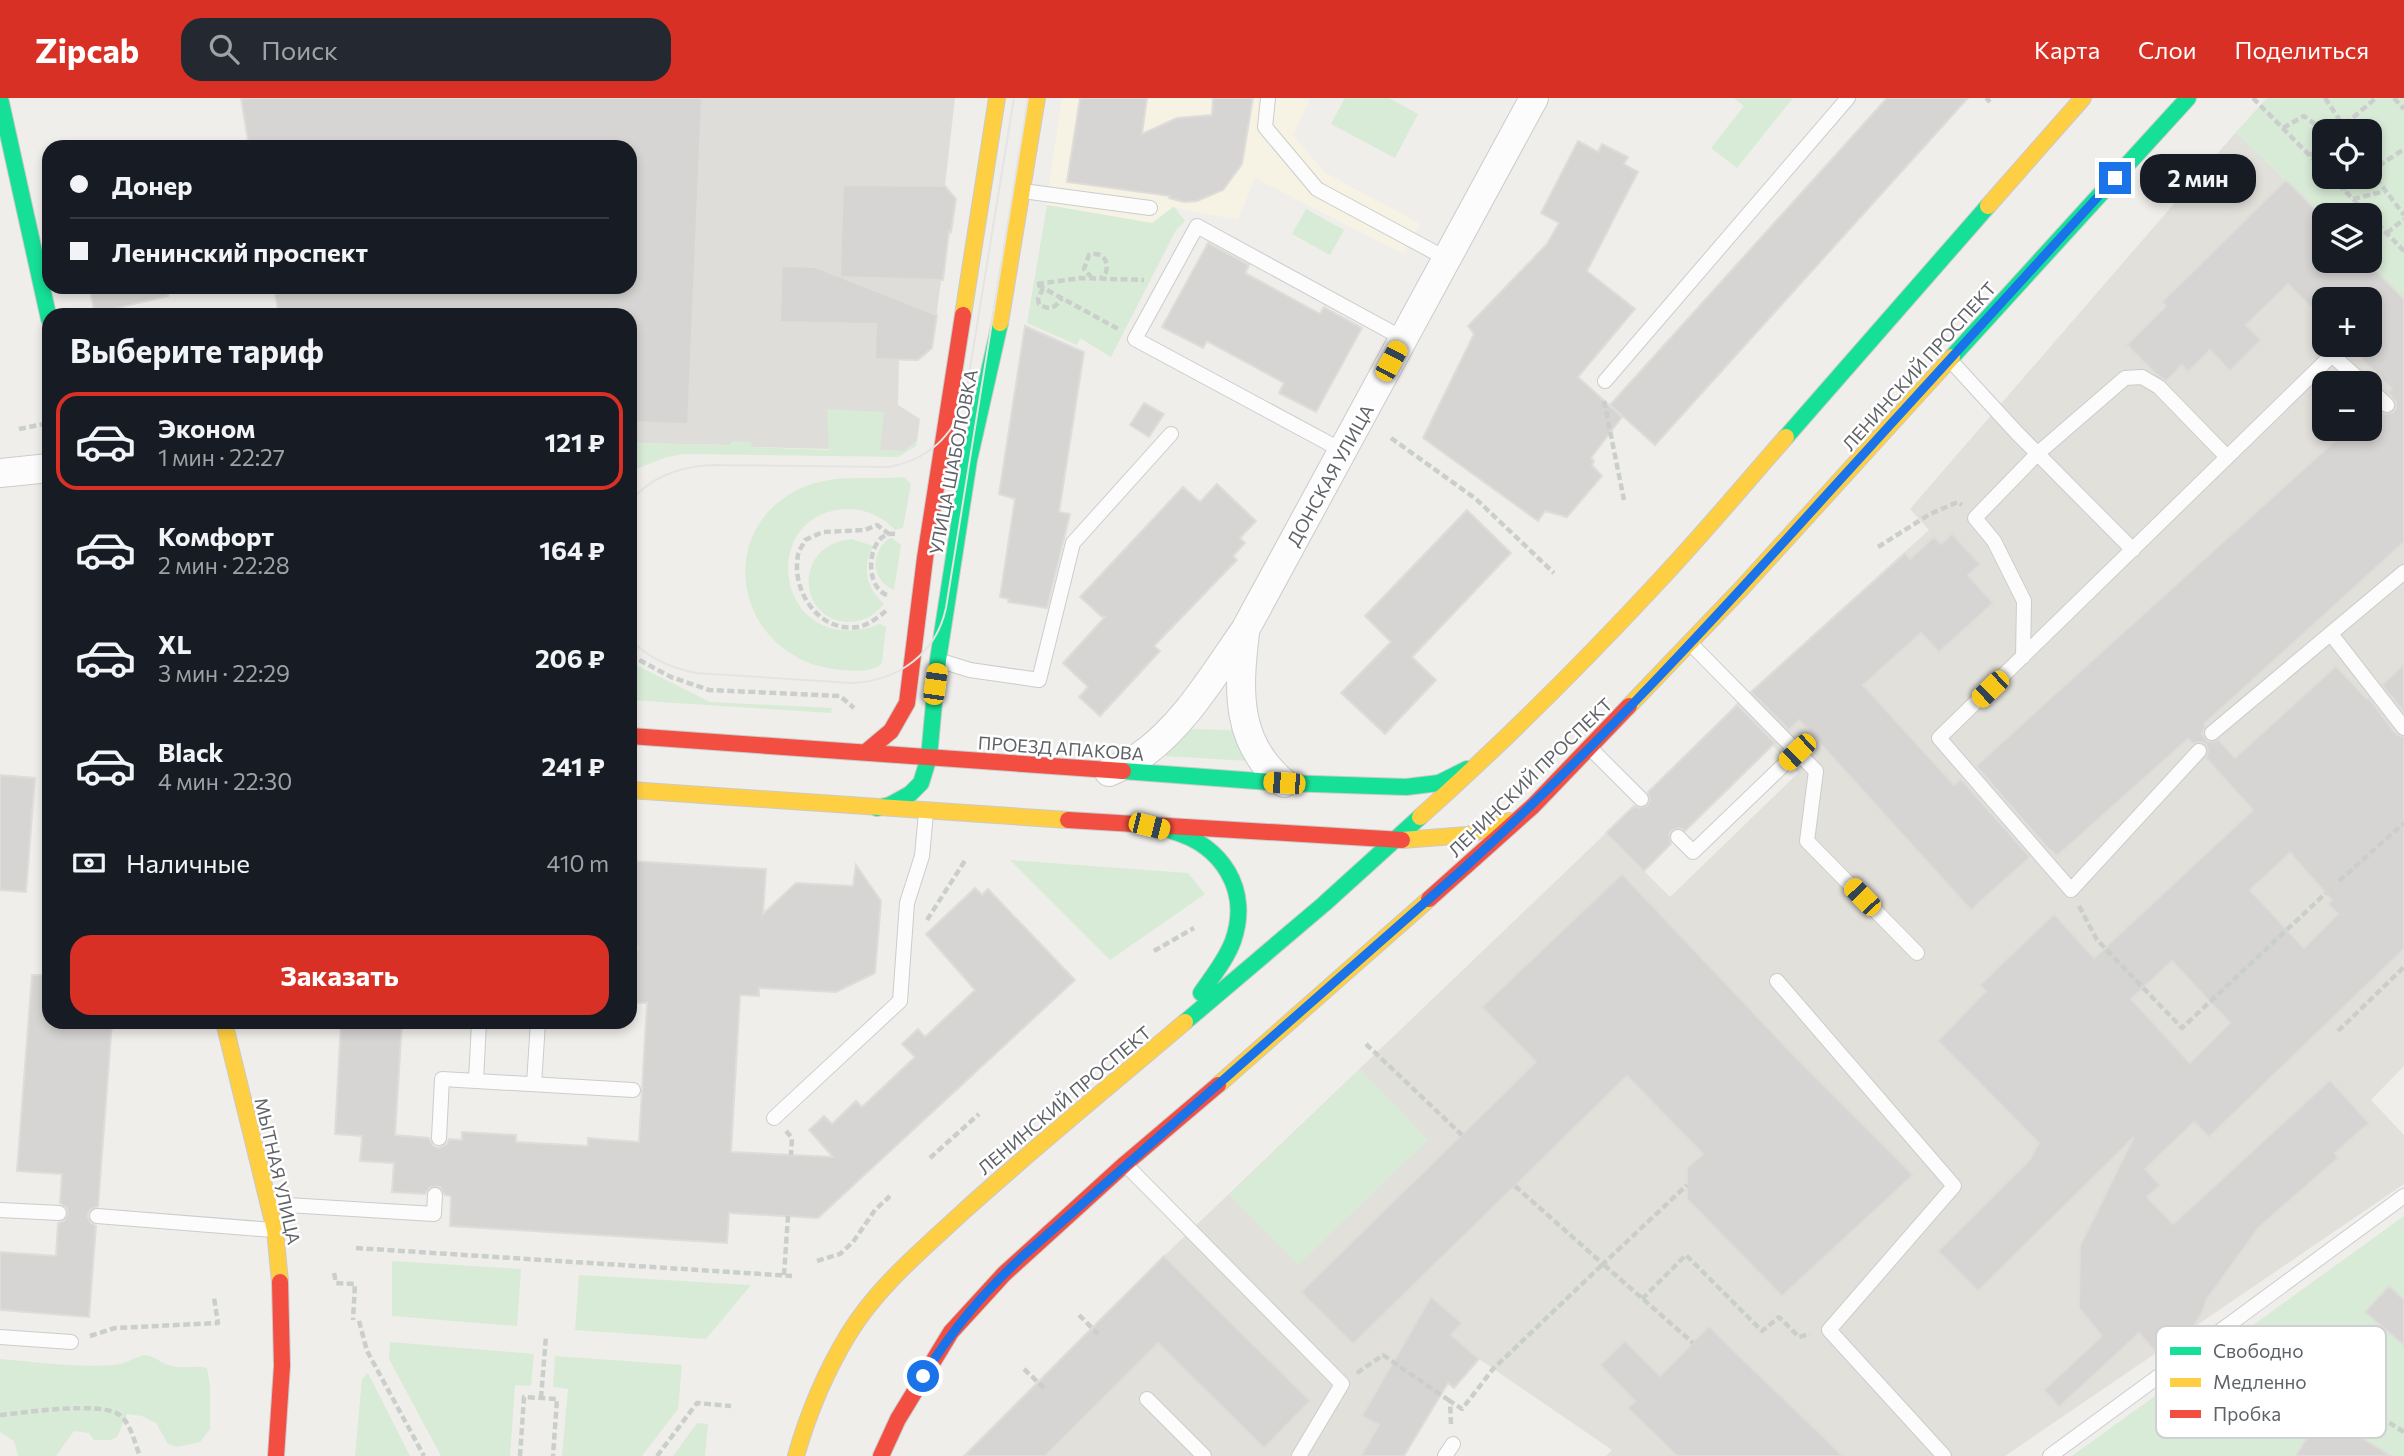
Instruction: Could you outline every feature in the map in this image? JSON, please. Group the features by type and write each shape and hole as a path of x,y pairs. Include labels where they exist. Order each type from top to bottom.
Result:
{"main road":[{"path":"0,98 42,287"},
{"name":"УЛИЦА ШАБОЛОВКА","path":"866,752 890,733 900,720 906,703 914,635 997,98"},
{"name":"УЛИЦА ШАБОЛОВКА","path":"877,808 890,805 910,794 921,783 929,757 939,660 969,460 996,346 1037,98"},
{"name":"ЛЕНИНСКИЙ ПРОСПЕКТ","path":"796,1456 822,1383 849,1333 882,1290 984,1193 1397,840 1484,760 1660,580 2083,98"},
{"name":"ЛЕНИНСКИЙ ПРОСПЕКТ","path":"881,1456 898,1419 923,1376 951,1332 972,1306 1042,1237 1533,806 1690,643 2188,98"},
{"name":"ПРОЕЗД АПАКОВА","path":"637,737 1284,783 1417,786 1439,783 1484,760"},
{"path":"637,790 1149,826 1397,840 1469,836 1493,829 1533,806"},
{"path":"1149,826 1191,836 1211,849 1236,885 1239,904 1233,941 1222,962 1175,1030"},
{"name":"МЫТНАЯ УЛИЦА","path":"226,1029 275,1230 282,1300 282,1366 276,1456"}],"street":[{"name":"ДОНСКАЯ УЛИЦА","path":"1109,772 1138,758 1158,741 1200,692 1245,630 1534,98"},
{"path":"0,473 42,469"},
{"name":"ДОНСКАЯ УЛИЦА","path":"1245,630 1240,672 1241,709 1258,754 1268,770 1284,783"}],"lane":[{"path":"1268,98 1265,127 1317,189 1447,259"},
{"path":"1605,381 1848,98"},
{"path":"1021,191 1150,208"},
{"path":"1343,451 1135,340 1167,281 1197,226 1404,339"},
{"path":"2316,371 2332,355 2350,371"},
{"path":"1950,360 2037,454 2133,550"},
{"path":"2199,751 2071,890 1939,738 2312,374"},
{"path":"2023,657 2024,601 1994,541 1975,518 2037,454 2125,378 2141,377 2159,387 2227,457"},
{"path":"2382,401 2387,405"},
{"path":"914,635 921,649 939,660 970,670 1039,681 1073,543 1171,433"},
{"path":"2213,733 2404,572"},
{"path":"2330,634 2404,728"},
{"path":"1690,643 1816,771 1807,841 1917,953"},
{"path":"1590,748 1641,799"},
{"path":"1678,837 1693,852 1797,752"},
{"path":"774,1118 900,1001 907,904 922,856 926,811"},
{"path":"1777,981 1954,1186 1829,1330 1941,1455"},
{"path":"476,1081 479,1029"},
{"path":"534,1084 538,1029"},
{"path":"439,1138 442,1079 633,1090"},
{"path":"1125,1164 1342,1384 1299,1456"},
{"path":"269,1204 434,1214 435,1195"},
{"path":"2227,1326 2404,1196"},
{"path":"0,1210 59,1213"},
{"path":"97,1216 275,1230"},
{"path":"0,1337 71,1342"},
{"path":"2050,1456 2156,1378"},
{"path":"1147,1399 1204,1456"}],"path":[{"path":"2253,98 2310,156"},
{"path":"2325,98 2340,119"},
{"path":"2351,119 2376,98"},
{"path":"2394,98 2404,109"},
{"path":"2283,128 2304,116 2312,122"},
{"path":"2382,163 2404,149"},
{"path":"2382,186 2404,217 2386,233"},
{"path":"2343,189 2357,203"},
{"path":"2353,199 2386,191"},
{"path":"2382,229 2404,251"},
{"path":"1092,278 1084,269 1084,264 1089,255 1094,254 1107,261 1106,272 1100,278"},
{"path":"1135,340 1035,283 1092,278 1167,281"},
{"path":"1043,288 1038,299 1039,304 1044,307 1056,307 1062,298"},
{"path":"1605,381 1603,393 1623,500"},
{"path":"19,429 42,424"},
{"path":"1391,438 1476,499 1554,573"},
{"path":"1878,547 1930,514 1958,502"},
{"path":"891,606 876,619 859,627 832,623 816,613 803,596 798,555 805,540 823,532 865,530 877,525 890,534 899,535"},
{"path":"890,534 880,539 871,562 872,578 881,593 890,596"},
{"path":"637,659 671,677 709,690 840,696 854,708"},
{"path":"2339,881 2404,824"},
{"path":"904,951 966,859"},
{"path":"2071,890 2097,940 2182,1028 2326,893"},
{"path":"1154,951 1194,928"},
{"path":"2337,1031 2404,967"},
{"path":"1366,1044 1462,1135"},
{"path":"930,1158 979,1114"},
{"path":"1342,1384 1383,1355 1462,1409 1493,1368 1687,1185"},
{"path":"1515,1186 1693,1343"},
{"path":"817,1261 840,1254 853,1242 875,1210 890,1196"},
{"path":"784,1275 788,1216"},
{"path":"356,1248 792,1276"},
{"path":"1642,1299 1686,1255 1762,1331 1779,1317 1799,1337"},
{"path":"334,1273 336,1283 355,1283 356,1321 367,1351 424,1456"},
{"path":"115,1328 218,1323 214,1298"},
{"path":"1079,1315 1098,1334"},
{"path":"541,1398 546,1336"},
{"path":"1024,1369 1044,1388"},
{"path":"520,1456 524,1396 557,1399 553,1456"},
{"path":"1449,1450 1450,1401"},
{"path":"657,1456 697,1403 731,1406"},
{"path":"0,1415 104,1409 120,1415 140,1456"},
{"path":"2386,1421 2404,1432"}],"shaded area":[{"path":"241,98 955,98 945,185 956,199 932,348 918,360 899,360 898,405 920,419 917,441 904,451 751,447 733,441 729,445 637,443 637,308 630,308 630,294 637,294 637,140 248,140"},
{"path":"1062,98 1310,98 1293,135 1324,172 1420,224 1404,254 1255,178 1238,220 1173,207 1153,223 1046,205"},
{"path":"2236,132 2312,206 2312,273 2378,273 2404,299 2404,1066 2371,1100 2404,1135 2404,1184 2196,1326 2156,1326 2156,1353 2005,1456 1606,1456 1612,1450 1479,1359 1454,1388 1448,1384 1404,1456 972,1456 1164,1256 1606,833 1670,897 1798,773 1735,705 1929,530 1910,509"}],"green space":[{"path":"1345,98 1389,98 1418,114 1395,158 1331,124"},
{"path":"1734,98 1793,98 1737,168 1711,148 1744,106"},
{"path":"2267,98 2404,98 2404,299 2378,273 2382,273 2382,203 2312,203 2312,206 2236,132"},
{"path":"1047,205 1152,223 1173,207 1185,221 1176,230 1111,357 1080,338 1077,345 1027,323"},
{"path":"1306,209 1344,230 1330,255 1292,234"},
{"path":"827,409 884,412 880,450 904,451 917,441 916,446 898,457 684,454 637,468 637,443 729,445 733,441 751,442 752,447 829,450"},
{"path":"904,477 911,484 903,528 895,530 873,514 854,509 817,516 798,534 789,557 790,582 799,606 818,623 845,630 880,624 886,627 882,663 868,670 851,671 804,661 776,642 757,617 747,588 746,557 756,528 777,503 809,485 844,478"},
{"path":"892,538 901,545 894,590 881,580 876,566 882,545"},
{"path":"852,539 873,546 868,562 868,577 873,591 884,604 870,616 851,622 834,619 820,611 812,598 809,584 811,568 818,555 832,544"},
{"path":"637,666 710,702 832,708 831,713 637,700"},
{"path":"1185,729 1236,730 1248,761 1164,756 1163,753"},
{"path":"1010,860 1188,873 1205,894 1110,960"},
{"path":"1360,1069 1428,1140 1298,1265 1229,1195"},
{"path":"2404,1216 2404,1456 2072,1456 2156,1395 2156,1438 2386,1438 2386,1326 2252,1326"},
{"path":"392,1261 521,1269 517,1326 392,1316"},
{"path":"579,1275 751,1285 706,1339 575,1330"},
{"path":"390,1342 534,1354 531,1386 515,1385 510,1456 441,1456 389,1359"},
{"path":"145,1355 172,1366 207,1368 210,1385 210,1429 200,1442 177,1447 168,1444 156,1423 142,1416 127,1414 117,1437 94,1440 89,1433 74,1431 56,1456 18,1456 14,1441 0,1432 0,1359 100,1366 118,1364"},
{"path":"555,1356 682,1365 678,1409 642,1456 562,1456 568,1389 553,1387"},
{"path":"368,1373 410,1456 355,1456 362,1379"},
{"path":"697,1423 708,1424 705,1456 673,1456"}],"building":[{"path":"241,98 702,98 688,424 637,422 637,308 278,308 275,294 637,294 637,140 248,140"},
{"path":"1080,98 1147,98 1142,134 1177,118 1212,115 1213,98 1253,98 1242,164 1223,190 1197,201 1184,202 1169,198 1170,196 1067,182"},
{"path":"1887,98 1968,98 1655,445 1610,405"},
{"path":"1578,141 1598,152 1602,144 1628,157 1624,164 1638,172 1587,271 1635,309 1578,377 1622,417 1591,458 1594,461 1592,465 1602,476 1567,517 1545,511 1538,521 1423,438 1474,334 1468,326 1547,244 1559,223 1541,213"},
{"path":"2286,180 2312,206 2312,273 2378,273 2404,299 2404,542 2204,724 2206,726 2202,734 2208,742 2219,740 2235,758 2336,666 2367,699 2369,698 2396,734 2404,737 2404,949 2209,1137 2194,1122 2145,1169 2160,1185 2147,1197 2173,1224 2330,1080 2369,1123 2335,1153 2338,1158 2259,1227 2207,1299 2193,1326 2156,1326 2154,1350 2139,1333 2059,1407 2044,1390 2102,1336 2079,1308 2080,1246 2134,1137 1978,1291 1938,1251 2029,1161 2039,1143 1938,1041 1986,991 1980,985 2054,914 2094,958 2253,810 2206,758 2206,744 2193,744 2188,739 2057,856 1976,766 2335,441 2382,441 2382,412 2385,414 2393,412 2396,408 2396,402 2388,392 2392,389 2382,379 2382,371 2374,371 2360,357 2382,357 2382,287 2312,287 2312,308 2288,284 2246,325 2261,340 2230,371 2210,350 2188,372 2182,365 2166,381 2127,345 2166,306 2162,302","holes":["2290,853 2332,900 2328,904 2338,914 2304,948 2250,890","2172,961 2230,1023 2190,1063 2131,999"]},
{"path":"843,185 945,186 956,199 943,280 840,277"},
{"path":"1208,243 1249,265 1245,273 1320,314 1324,307 1362,328 1316,412 1279,393 1284,383 1207,341 1203,348 1162,327"},
{"path":"782,266 815,267 937,315 932,348 918,360 875,359 876,324 780,322"},
{"path":"91,294 168,294 116,308 94,308"},
{"path":"1025,326 1084,352 1059,512 1070,514 1047,608 1008,602 1009,599 1000,597 1015,499 999,494"},
{"path":"1144,403 1164,414 1149,437 1130,425"},
{"path":"1217,484 1256,521 1240,538 1245,543 1233,556 1237,560 1154,646 1160,651 1100,716 1079,697 1088,687 1063,663 1105,617 1080,597 1183,487 1200,502"},
{"path":"1467,510 1511,553 1412,657 1436,680 1385,734 1341,693 1391,642 1365,616"},
{"path":"1952,534 1980,564 1968,575 1993,603 1939,652 1921,633 1863,685 1954,785 1961,779 2030,857 1971,910 1799,720 1789,730 1751,692 1905,553 1910,559 1934,537 1941,544"},
{"path":"2404,664 2404,712 2382,685"},
{"path":"1737,705 1775,743 1685,831 1680,828 1672,830 1669,835 1671,844 1644,871 1606,833 1634,806 1647,806 1650,801 1648,792"},
{"path":"0,775 35,778 26,892 0,890"},
{"path":"637,861 766,869 763,914 796,883 853,886 856,865 881,901 875,973 836,992 759,988 759,996 740,995 731,1152 833,1157 809,1130 824,1116 832,1124 856,1101 862,1107 915,1057 902,1044 918,1029 925,1037 975,990 926,934 975,888 982,895 988,889 1075,980 818,1218 729,1213 727,1243 450,1226 451,1196 445,1195 440,1187 430,1187 425,1194 392,1192 394,1163 360,1161 362,1136 335,1134 341,1029 402,1029 395,1135 429,1138 433,1146 439,1148 447,1144 449,1139 462,1140 462,1132 516,1135 516,1142 588,1146 588,1138 639,1142 647,1003 637,1003"},
{"path":"1622,874 1799,1061 1913,1175 1782,1296 1687,1199 1687,1168 1703,1154 1627,1076 1353,1344 1301,1292 1536,1062 1482,1007"},
{"path":"32,975 42,975 42,1029 111,1029 98,1206 90,1210 87,1216 96,1226 89,1317 0,1310 0,1252 56,1256 58,1223 64,1221 68,1214 67,1208 60,1203 62,1174 17,1171"},
{"path":"1164,1256 1310,1401 1264,1448 1158,1343 1045,1456 964,1456"},
{"path":"2389,1286 2404,1300 2404,1345 2386,1330 2386,1326 2382,1326 2365,1312"},
{"path":"1431,1297 1462,1323 1451,1335 1479,1359 1454,1388 1448,1383 1404,1456 1361,1456 1379,1425 1362,1416"},
{"path":"1709,1326 1843,1456 1677,1456 1628,1408 1635,1401 1600,1365 1625,1341 1660,1376"},
{"path":"2307,1438 2362,1438 2391,1456 2296,1456"}],"tram line":[{"path":"637,494 666,475 687,468 710,465 888,467 915,459 937,445 953,425 965,399 1014,98"},
{"path":"637,646 660,661 696,673 852,683 885,677 899,671 912,662 934,639 946,608 1028,98"}],"traffic: fast":[{"path":"0,98 42,287"},
{"path":"1952,357 2188,98"},
{"path":"1786,437 1988,206"},
{"path":"43,294 47,308"},
{"path":"877,808 890,805 910,794 921,783 929,757 938,660 969,460 1000,323"},
{"path":"1123,771 1284,783 1406,787 1439,783 1467,769"},
{"path":"1185,1022 1324,904 1420,817"},
{"path":"1172,831 1205,847 1228,872 1235,887 1238,922 1233,941 1201,993"}],"traffic: slow":[{"path":"963,315 997,98"},
{"path":"1000,323 1037,98"},
{"path":"1988,206 2083,98"},
{"path":"1629,706 1742,588 1952,357"},
{"path":"1420,817 1512,731 1601,642 1692,545 1786,437"},
{"path":"637,790 1068,820"},
{"path":"1402,840 1468,835 1509,821"},
{"path":"1218,1085 1429,899"},
{"path":"796,1456 812,1409 832,1364 860,1317 887,1285 991,1187 1185,1022"},
{"path":"226,1029 275,1230 280,1282"}],"traffic: jam":[{"path":"866,752 891,731 907,703 925,558 963,315"},
{"path":"1429,899 1533,806 1629,706"},
{"path":"637,736 1123,771"},
{"path":"1068,820 1402,840"},
{"path":"881,1456 898,1419 951,1332 1004,1274 1125,1164 1218,1085"},
{"path":"276,1456 282,1366 280,1282"}],"route":[{"path":"923,1376 951,1332 972,1306 1042,1237 1533,806 1742,588 2115,178"}]}
